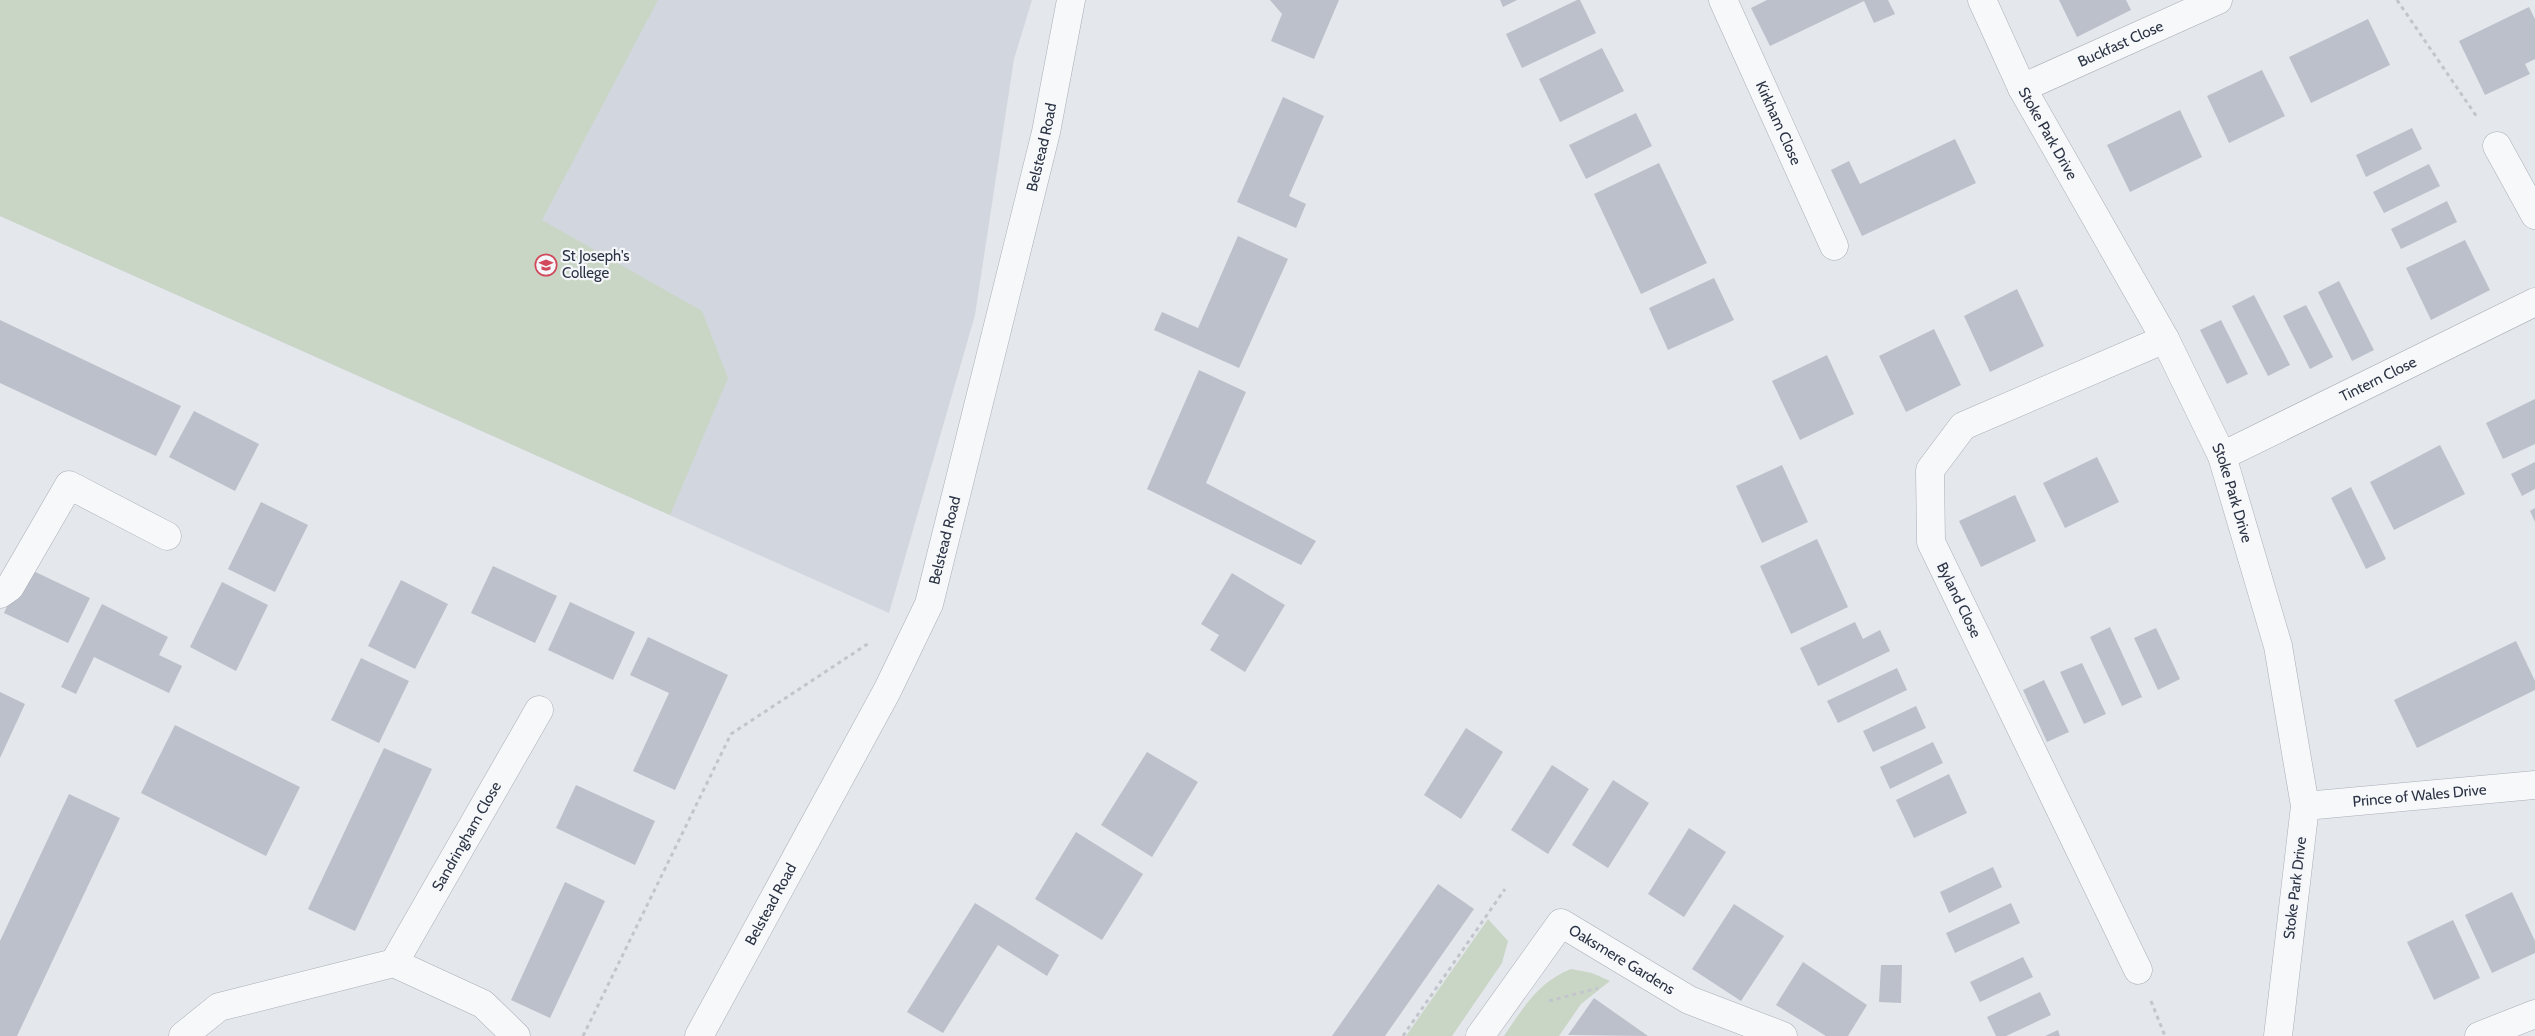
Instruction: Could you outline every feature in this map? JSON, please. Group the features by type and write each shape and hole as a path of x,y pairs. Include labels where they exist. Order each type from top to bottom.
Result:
{"street":[{"name":"Belstead Road","path":"699,1036 887,691 929,604 1046,132 1072,0"},
{"name":"Kirkham Close","path":"1723,0 1834,246"},
{"name":"Stoke Park Drive","path":"1982,0 2022,88 2165,340 2222,456 2278,646 2304,806 2278,1036"},
{"name":"Buckfast Close","path":"2022,88 2218,0"},
{"path":"2497,146 2535,215"},
{"name":"Tintern Close","path":"2222,456 2535,302"},
{"name":"Byland Close","path":"2138,970 1931,542 1930,470 1963,426 2165,340"},
{"path":"0,594 10,587 69,485 167,536"},
{"name":"Sandringham Close","path":"394,962 539,710"},
{"name":"Prince of Wales Drive","path":"2304,806 2535,786"},
{"name":"Oaksmere Gardens","path":"1480,1036 1562,923 1689,1000 1783,1036"},
{"path":"183,1036 219,1007 394,962 483,1004 516,1036"},
{"path":"2479,1036 2535,1014"}],"path":[{"path":"2397,0 2497,146"},
{"path":"583,1036 731,734 871,642"},
{"path":"1403,1036 1505,889"},
{"path":"1540,1004 1602,986 1635,967"}],"shaded area":[{"name":"St Joseph's College","path":"0,0 1032,0 1014,59 975,315 889,613 0,216"}],"green space":[{"path":"0,0 658,0 542,220 702,311 728,378 670,515 0,216"},
{"path":"1488,919 1508,941 1502,963 1452,1036 1406,1036"},
{"path":"1571,969 1592,973 1610,981 1581,1004 1559,1036 1504,1036 1525,1006 1540,989 1559,974"}],"building":[{"path":"1270,0 1339,0 1314,59 1271,41 1282,14"},
{"path":"1500,0 1517,0 1503,7"},
{"path":"1580,0 1596,33 1522,68 1506,34"},
{"path":"1767,0 1888,0 1895,14 1874,23 1864,1 1770,46 1751,8"},
{"path":"2059,0 2126,0 2131,10 2077,37"},
{"path":"2529,7 2535,19 2535,59 2525,64 2530,74 2485,95 2459,41"},
{"path":"2368,19 2390,65 2311,103 2289,57"},
{"path":"1602,48 1624,91 1560,122 1539,79"},
{"path":"2262,70 2285,116 2229,143 2207,96"},
{"path":"1283,97 1324,116 1289,196 1306,204 1296,228 1237,202"},
{"path":"2180,110 2202,157 2130,192 2107,145"},
{"path":"1636,113 1652,146 1586,179 1569,145"},
{"path":"2412,128 2422,149 2366,177 2356,155"},
{"path":"1955,139 1976,183 1862,236 1831,170 1849,161 1860,184"},
{"path":"1659,163 1707,263 1641,294 1594,194"},
{"path":"2429,164 2440,186 2384,213 2373,192"},
{"path":"2447,201 2457,222 2401,249 2391,229"},
{"path":"1238,236 1288,259 1239,368 1154,330 1162,312 1198,328"},
{"path":"2465,240 2490,290 2431,320 2406,268"},
{"path":"1714,278 1734,320 1668,350 1649,308"},
{"path":"2339,281 2374,350 2352,361 2318,292"},
{"path":"2017,289 2044,346 1990,372 1964,316"},
{"path":"2254,295 2290,365 2268,376 2232,306"},
{"path":"2306,305 2333,357 2310,369 2283,316"},
{"path":"0,320 181,406 156,456 0,383"},
{"path":"2221,320 2248,374 2227,384 2200,330"},
{"path":"1934,329 1961,385 1906,412 1879,356"},
{"path":"1827,355 1854,414 1800,440 1772,381"},
{"path":"1199,370 1246,392 1206,483 1316,541 1301,565 1147,489"},
{"path":"2535,399 2535,444 2503,459 2486,423"},
{"path":"194,411 259,444 235,491 169,457"},
{"path":"2440,445 2465,494 2394,530 2370,482"},
{"path":"2097,457 2119,502 2065,528 2043,483"},
{"path":"2535,462 2535,489 2522,496 2511,474"},
{"path":"1782,465 1808,522 1762,543 1736,486"},
{"path":"2351,487 2386,559 2366,569 2331,498"},
{"path":"2015,495 2036,541 1981,567 1959,521"},
{"path":"261,502 308,525 275,592 228,569"},
{"path":"2535,508 2535,522 2530,511"},
{"path":"1817,539 1848,607 1791,634 1760,566"},
{"path":"493,566 557,596 535,643 471,613"},
{"path":"25,567 90,598 68,643 4,613"},
{"path":"1232,573 1285,605 1245,672 1210,650 1219,635 1201,624"},
{"path":"401,580 448,604 415,669 368,646"},
{"path":"222,582 268,605 236,671 190,647"},
{"path":"570,602 635,632 613,680 548,650"},
{"path":"102,604 168,637 159,655 182,666 169,693 94,657 76,694 61,687"},
{"path":"1855,622 1863,639 1880,630 1890,651 1818,686 1800,648"},
{"path":"2110,627 2142,697 2122,706 2090,637"},
{"path":"2156,628 2180,679 2158,690 2134,638"},
{"path":"648,637 728,675 675,790 633,771 669,693 630,675"},
{"path":"2516,641 2535,681 2535,690 2417,748 2394,700"},
{"path":"361,658 409,681 379,743 331,720"},
{"path":"2082,663 2106,714 2084,724 2060,672"},
{"path":"1897,668 1907,690 1838,723 1827,701"},
{"path":"2044,680 2069,732 2047,742 2023,690"},
{"path":"0,692 25,704 0,758"},
{"path":"1916,706 1926,728 1873,752 1863,731"},
{"path":"175,725 300,787 266,856 141,793"},
{"path":"1466,728 1503,752 1461,819 1424,795"},
{"path":"1933,742 1943,763 1890,789 1880,767"},
{"path":"384,748 432,769 355,931 308,909"},
{"path":"1147,752 1198,782 1152,857 1101,825"},
{"path":"1552,765 1589,789 1548,854 1511,830"},
{"path":"1949,774 1967,813 1914,838 1896,800"},
{"path":"1613,780 1649,803 1608,868 1572,845"},
{"path":"576,785 655,821 635,865 556,828"},
{"path":"69,794 120,818 17,1036 0,1036 0,941"},
{"path":"1689,828 1726,852 1684,917 1648,894"},
{"path":"1076,832 1143,874 1102,940 1035,899"},
{"path":"1993,867 2002,887 1949,913 1940,892"},
{"path":"565,882 605,901 550,1018 511,1000"},
{"path":"1438,884 1474,909 1385,1036 1332,1036"},
{"path":"2512,892 2535,941 2535,953 2492,973 2465,915"},
{"path":"975,903 1059,955 1047,976 998,945 943,1033 907,1012"},
{"path":"2011,903 2020,923 1955,953 1946,933"},
{"path":"1734,904 1784,936 1741,1001 1692,969"},
{"path":"2453,920 2480,978 2434,1000 2407,942"},
{"path":"2023,957 2033,977 1980,1002 1970,982"},
{"path":"1803,962 1867,1005 1848,1036 1826,1036 1776,1005"},
{"path":"1881,965 1902,965 1901,1003 1879,1002"},
{"path":"2040,992 2051,1015 2006,1036 1996,1036 1987,1017"},
{"path":"1594,998 1648,1036 1568,1035"},
{"path":"2058,1030 2060,1036 2045,1036"}],"place":[{"name":"St Joseph's College","path":"546,265"}]}
